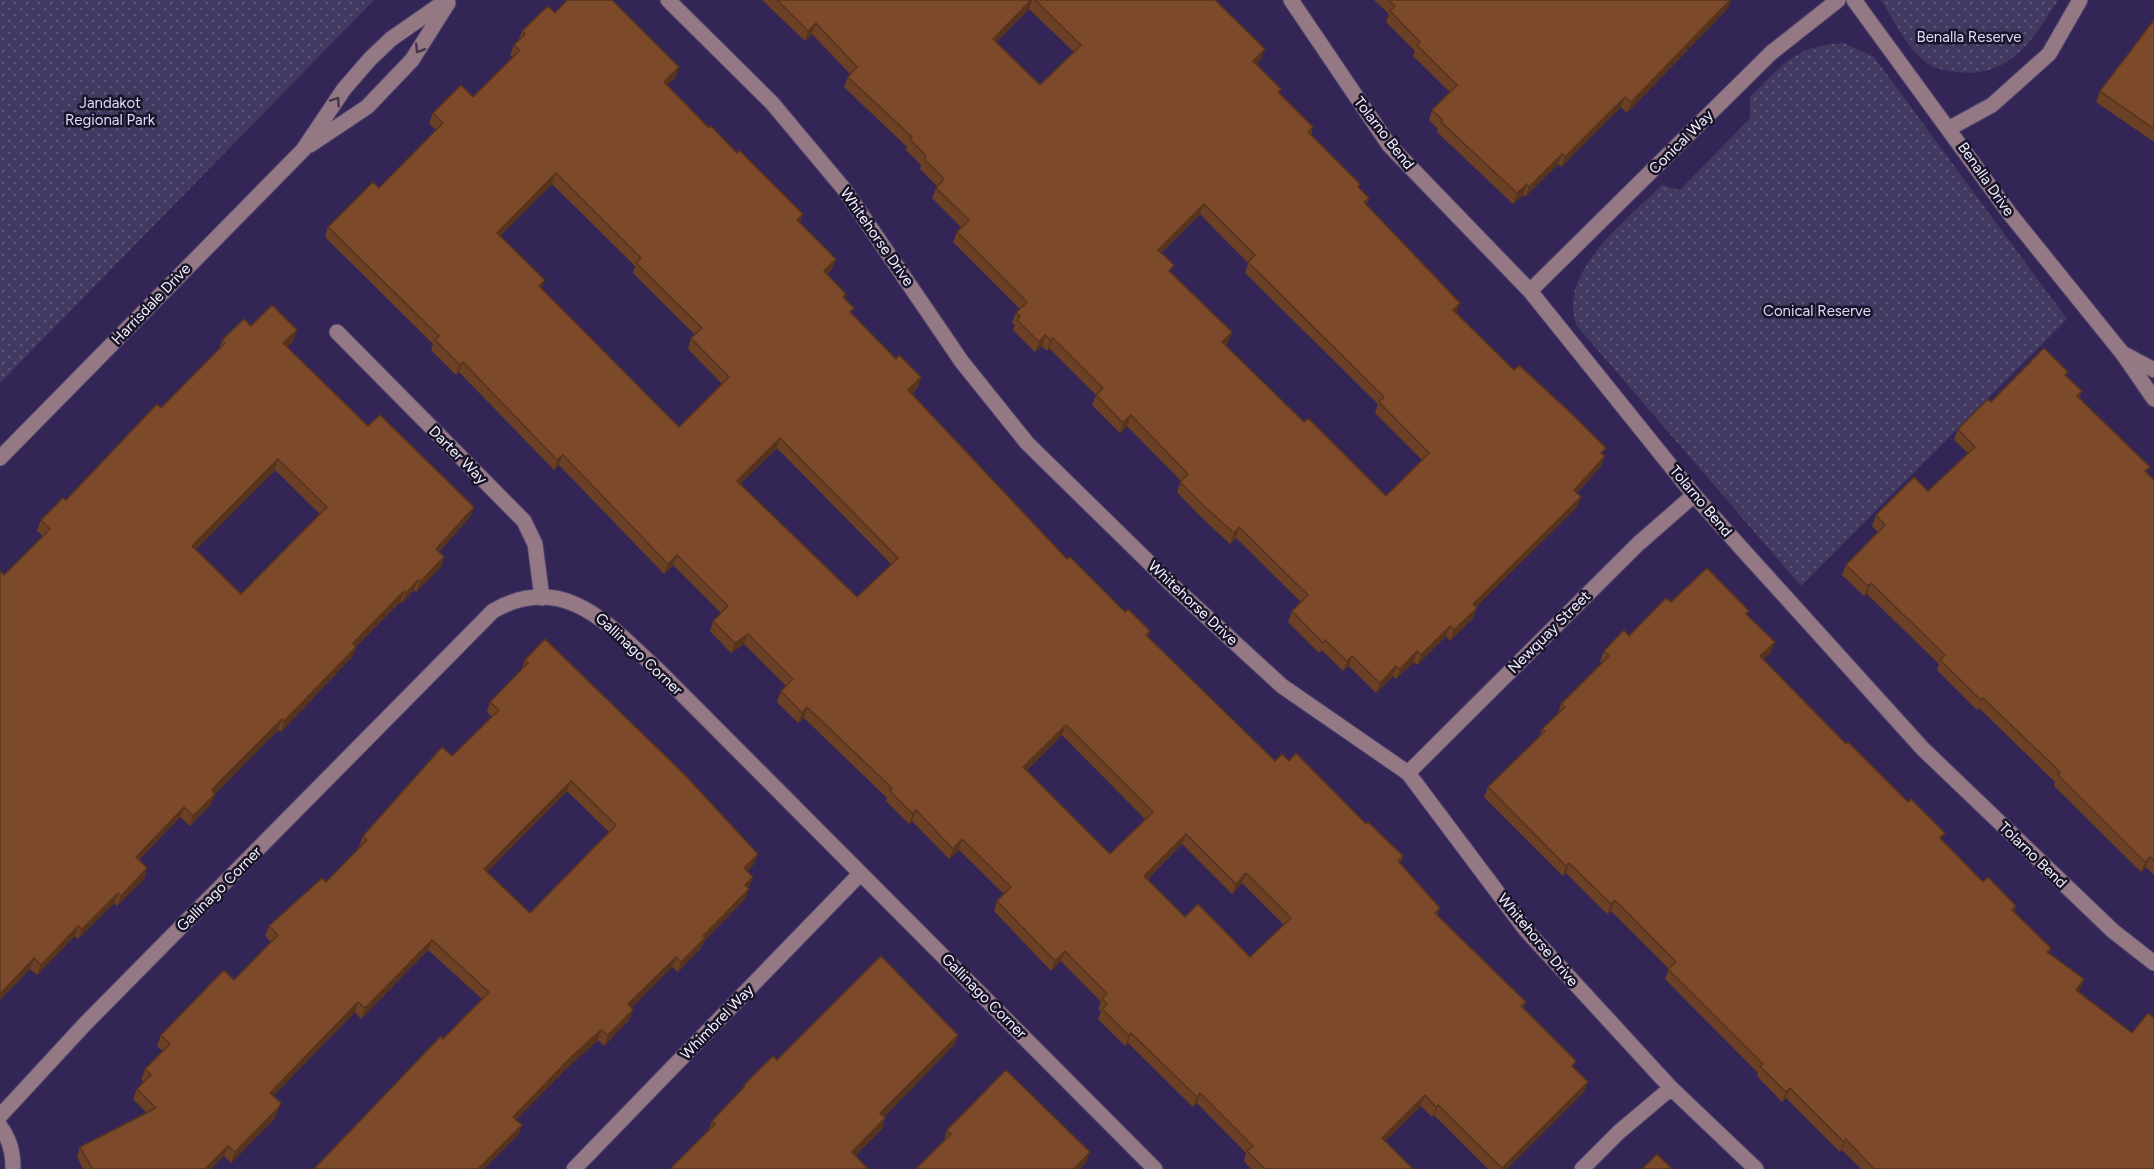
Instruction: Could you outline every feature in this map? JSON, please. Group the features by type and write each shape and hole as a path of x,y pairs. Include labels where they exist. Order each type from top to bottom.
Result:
{"street":[{"name":"Harrisdale Drive","path":"303,150 367,107 412,60 448,0"},
{"name":"Harrisdale Drive","path":"0,458 303,150 344,89 370,59 391,39 448,0"},
{"name":"Whitehorse Drive","path":"668,0 772,103 844,189 962,362 1027,443 1173,586 1282,686 1408,773 1525,929 1671,1088 1756,1169"},
{"name":"Tolarno Bend","path":"1292,0 1389,145 1530,291 1694,495 1923,749 2113,931 2154,963"},
{"name":"Conical Way","path":"1530,291 1771,53 1838,0"},
{"name":"Benalla Drive","path":"1854,0 1950,128 2010,214 2123,354 2154,399"},
{"path":"1950,128 1992,105 2049,54 2080,0"},
{"name":"Darter Way","path":"337,332 524,521 535,544 542,598"},
{"name":"Benalla Drive","path":"2123,354 2154,370"},
{"name":"Newquay Street","path":"1408,773 1638,544 1694,495"},
{"name":"Gallinago Corner","path":"0,1116 85,1024 494,611 512,602 542,598 582,605 597,614 658,670 1155,1169"},
{"name":"Whimbrel Way","path":"574,1169 860,874"},
{"path":"1582,1169 1619,1132 1671,1088"},
{"path":"0,1126 7,1136 13,1154 13,1169"}],"green space":[{"name":"Jandakot Regional Park","path":"0,0 374,0 0,383"},
{"name":"Benalla Reserve","path":"1881,0 2058,0 2039,29 2018,53 2006,63 1976,73 1945,70 1927,63 1907,42"},
{"name":"Conical Reserve","path":"1844,43 1874,57 2067,319 1801,586 1577,326 1573,306 1576,286 1598,248 1662,185 1680,190 1750,118 1750,97 1772,75 1801,53 1813,48"}],"building":[{"path":"567,0 612,0 679,67 664,82 709,128 711,126 737,153 739,150 803,214 797,220 836,259 824,271 846,294 843,297 854,308 850,312 896,359 899,355 921,377 908,390 1067,559 1070,557 1125,612 1128,609 1150,631 1146,635 1275,761 1282,754 1289,761 1296,753 1366,824 1368,822 1403,856 1398,861 1440,908 1435,913 1526,1002 1521,1006 1576,1061 1572,1066 1588,1082 1502,1168 1425,1095 1382,1138 1413,1169 1265,1169 1247,1151 1253,1146 1200,1093 1197,1097 1131,1033 1129,1036 1102,1009 1107,1004 1102,999 1107,994 1065,951 1055,961 997,901 1011,887 962,839 953,849 916,810 913,814 890,791 892,788 807,707 802,713 781,691 793,679 748,634 735,643 713,621 728,606 677,555 668,564 563,455 557,460 463,362 460,365 435,340 439,336 328,227 373,182 379,188 443,123 433,113 461,85 473,97 520,50 514,45 525,34 522,31 548,6 555,13","holes":["556,173 641,258 636,263 702,328 691,338 729,377 679,427 539,286 545,280 497,233","780,438 898,558 857,597 737,481","1066,725 1153,812 1110,854 1023,767","1186,834 1236,884 1246,873 1291,918 1250,957 1198,904 1185,917 1144,876"]},
{"path":"777,0 1031,0 993,39 1040,85 1081,45 1035,0 1215,0 1265,49 1253,61 1281,89 1278,92 1313,127 1308,132 1360,184 1358,187 1369,198 1364,202 1460,303 1453,310 1514,370 1519,365 1573,415 1606,448 1601,453 1605,456 1574,490 1581,497 1473,604 1477,608 1454,630 1450,626 1421,655 1417,651 1400,669 1396,666 1380,683 1352,656 1347,661 1325,640 1323,643 1292,611 1308,595 1239,527 1234,533 1180,482 1188,474 1131,415 1123,423 1096,395 1103,388 1053,338 1051,340 1045,335 1039,342 1017,320 1020,316 1016,313 1027,302 957,232 969,220 936,188 944,179 924,159 926,156 910,139 912,137 848,77 857,67 816,23 808,31","holes":["1204,204 1255,255 1248,262 1384,397 1379,402 1429,453 1386,496 1308,418 1304,422 1222,342 1232,332 1169,271 1174,265 1158,250"]},
{"path":"1388,0 1730,0 1631,102 1625,97 1565,157 1562,154 1529,187 1527,184 1517,193 1441,122 1443,120 1432,110 1457,85 1417,45 1420,42 1390,11 1395,6"},
{"path":"2154,20 2154,129 2100,91"},
{"path":"272,305 297,330 283,343 368,426 380,415 474,507 436,549 444,557 420,582 418,580 406,593 404,591 353,643 356,647 284,721 282,719 218,783 212,790 215,794 193,816 184,807 136,857 147,868 121,896 118,893 82,929 78,926 41,965 34,958 0,994 0,571 4,575 50,529 41,520 63,498 66,500 157,404 161,408 225,343 222,340 244,319 251,326","holes":["278,459 327,507 241,594 192,546"]},
{"path":"2044,348 2068,372 2065,375 2082,391 2077,396 2150,467 2145,471 2154,480 2154,861 2150,857 2145,862 2058,775 2060,772 1940,660 1945,655 1871,583 1868,586 1846,565 1885,525 1876,515 1914,477 1928,491 1975,447 1958,429 1988,399 1991,402"},
{"path":"1707,568 1749,611 1746,614 1775,642 1760,656 1846,744 1848,742 1908,802 1911,799 1945,833 1940,838 1983,882 1988,877 2016,906 2012,910 2051,948 2047,952 2084,979 2076,990 2132,1033 2148,1013 2154,1018 2154,1169 1874,1169 1846,1139 1844,1142 1790,1088 1786,1092 1760,1066 1763,1064 1668,969 1676,962 1615,900 1611,904 1569,863 1566,866 1488,787 1545,731 1542,729 1565,707 1561,704 1609,656 1604,651 1624,630 1629,636 1666,598 1671,602"},
{"path":"545,639 685,775 758,854 744,868 753,877 745,885 749,889 681,962 676,957 628,1004 633,1010 608,1035 601,1030 571,1057 513,1117 522,1125 478,1169 314,1169 441,1036 443,1039 489,992 432,940 365,1008 358,1002 270,1093 281,1103 279,1107 235,1152 228,1146 205,1169 90,1169 92,1168 80,1147 156,1108 137,1089 151,1075 145,1069 170,1044 161,1035 224,970 234,980 278,935 269,926 322,878 326,882 367,840 363,836 442,747 452,756 499,710 490,702 528,663 525,660","holes":["571,781 616,825 530,913 484,869"]},
{"path":"881,956 958,1035 880,1113 885,1118 852,1152 868,1169 670,1169 715,1124 712,1121 744,1085 773,1056 777,1060"},
{"path":"1006,1070 1090,1152 1074,1169 916,1169 951,1134 947,1130"},
{"path":"1657,1154 1672,1169 1642,1169"}]}
